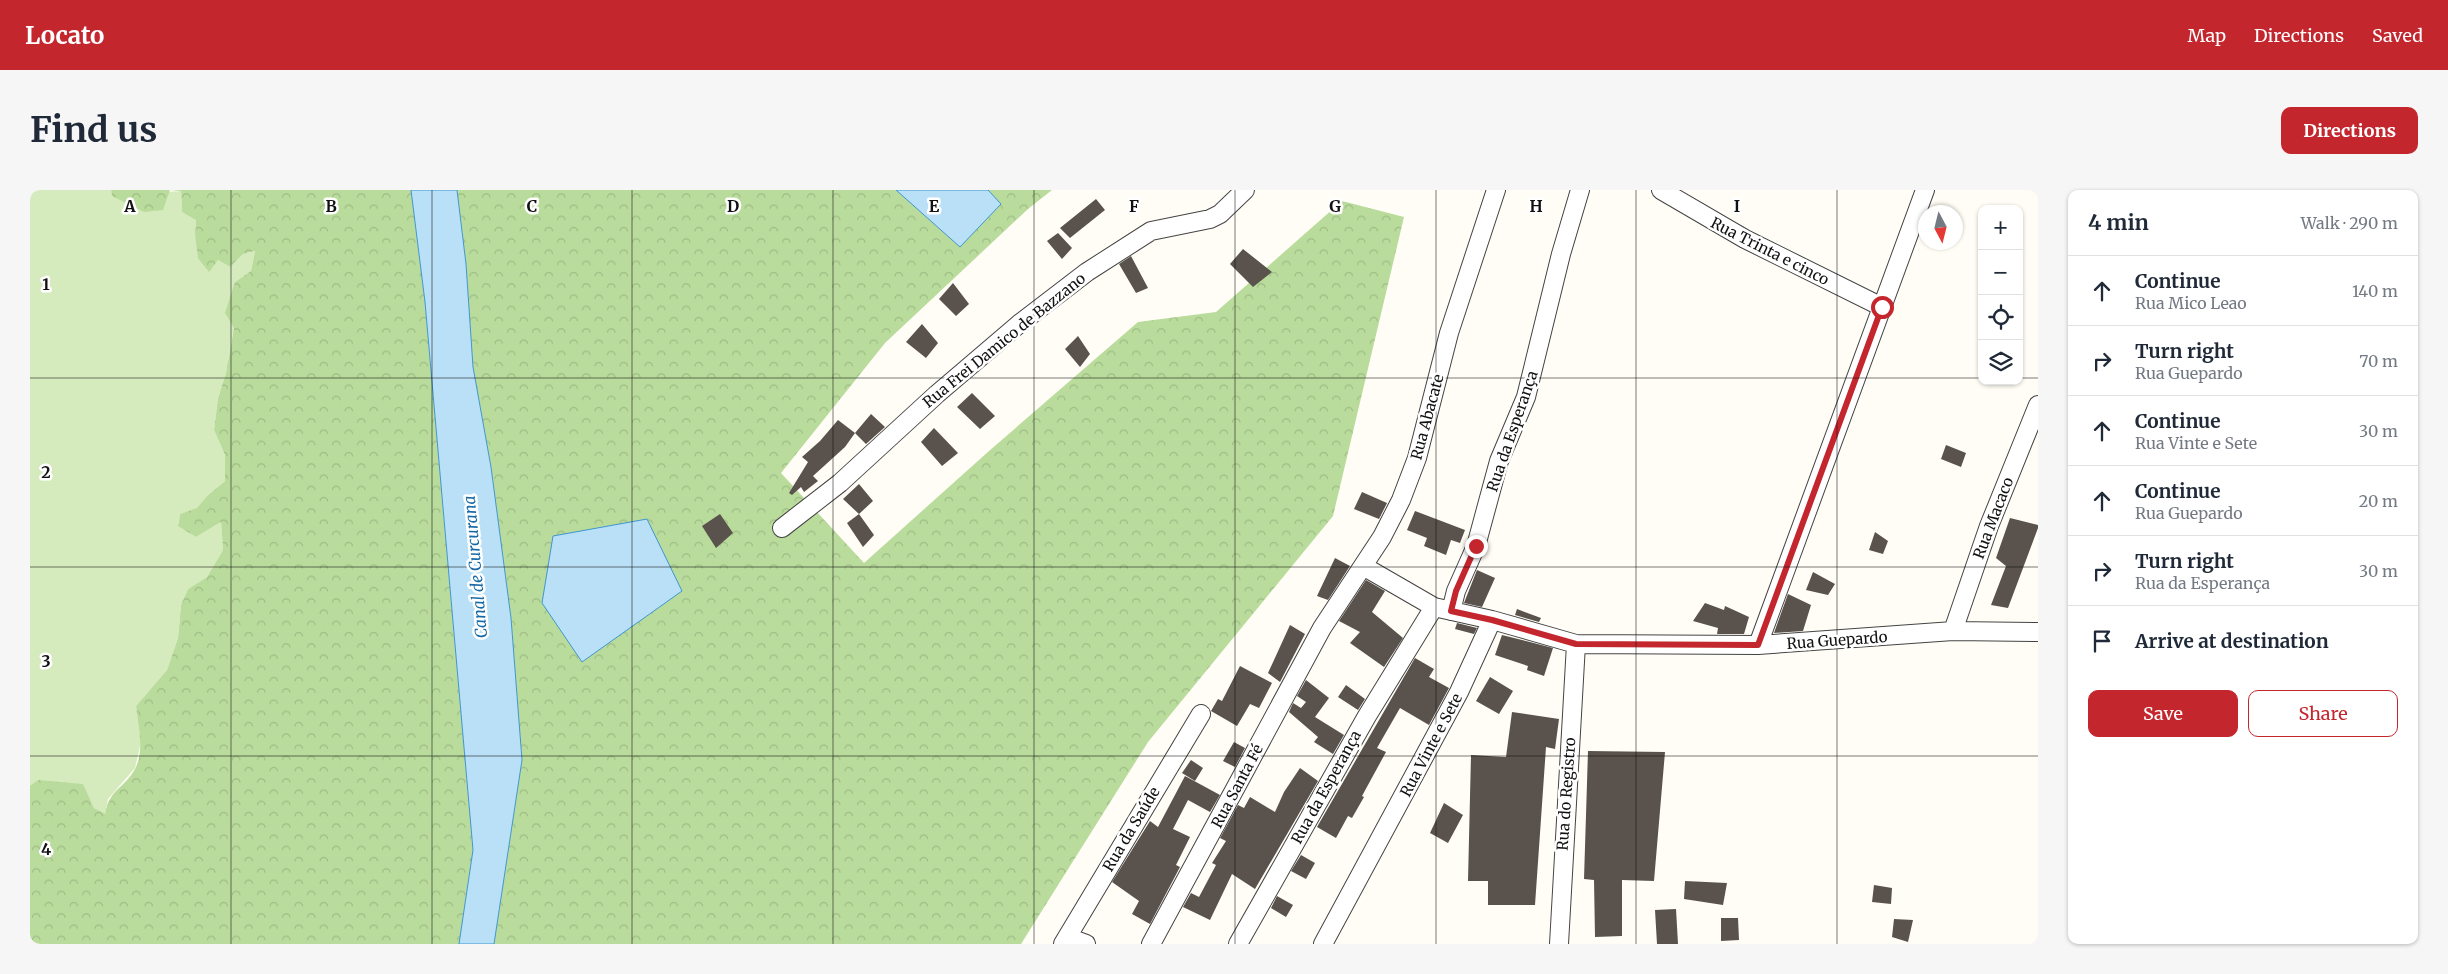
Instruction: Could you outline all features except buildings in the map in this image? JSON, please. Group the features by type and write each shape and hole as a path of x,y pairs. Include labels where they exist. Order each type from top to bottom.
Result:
{"street":[{"name":"Rua Frei Damico de Bazzano","path":"782,528 840,483 936,394 1019,324 1087,272 1151,231 1210,220 1220,214 1245,190"},
{"name":"Rua Abacate","path":"1322,628 1382,537 1401,500 1417,458 1450,333 1496,190"},
{"name":"Rua da Esperança","path":"1238,944 1367,716 1456,591 1476,546 1499,461 1526,397 1559,263 1580,190"},
{"name":"Rua Trinta e cinco","path":"1661,190 1745,239 1882,307"},
{"path":"1758,645 1925,190"},
{"name":"Rua Macaco","path":"1953,631 1989,526 2038,406"},
{"path":"1363,566 1443,609 1492,620 1576,644"},
{"name":"Rua Vinte e Sete","path":"1323,944 1459,692 1492,620"},
{"name":"Rua Santa Fé","path":"1151,944 1322,628"},
{"name":"Rua Guepardo","path":"1576,644 1758,645 1953,631 2038,632"},
{"name":"Rua do Registro","path":"1559,944 1576,644"},
{"name":"Rua da Saúde","path":"1065,940 1201,714"},
{"path":"1065,940 1086,944"}],"green space":[{"path":"30,190 111,190 112,196 181,191 182,212 196,219 195,234 208,271 218,260 230,267 243,254 255,251 251,271 235,282 234,327 226,373 218,398 214,430 225,455 225,481 208,495 197,509 180,514 178,525 196,537 221,522 223,550 207,577 188,589 181,605 178,638 167,670 136,706 141,742 135,768 108,799 105,815 94,808 82,784 30,786"},
{"path":"111,190 170,190 163,210 144,212 112,196"},
{"path":"170,190 411,190 425,302 473,850 459,944 30,944 30,786 38,780 83,784 94,808 105,814 110,799 131,776 138,762 140,738 136,706 167,670 178,638 181,605 188,589 207,577 223,550 221,522 196,537 178,526 180,514 197,508 208,495 225,481 225,455 214,430 218,398 226,373 234,328 225,313 235,282 251,271 255,251 243,254 230,267 218,260 209,272 198,258 195,234 196,220 182,212 181,191"},
{"path":"457,190 1052,190 1028,209 885,343 781,473 864,563 989,451 1138,322 1216,312 1342,201 1404,217 1333,516 1148,742 1021,944 494,944 522,760 511,618 491,467 473,367 466,264"}],"water":[{"name":"Canal de Curcurana","path":"411,190 457,190 466,264 473,367 491,467 511,618 522,760 494,944 459,944 473,850 425,302"},
{"path":"896,190 988,190 1001,204 960,247"},
{"path":"647,519 682,591 582,662 542,603 553,536"}],"route":[{"path":"1476,546 1462,575 1451,611 1492,620 1526,632 1576,644 1758,645 1882,307"}]}
